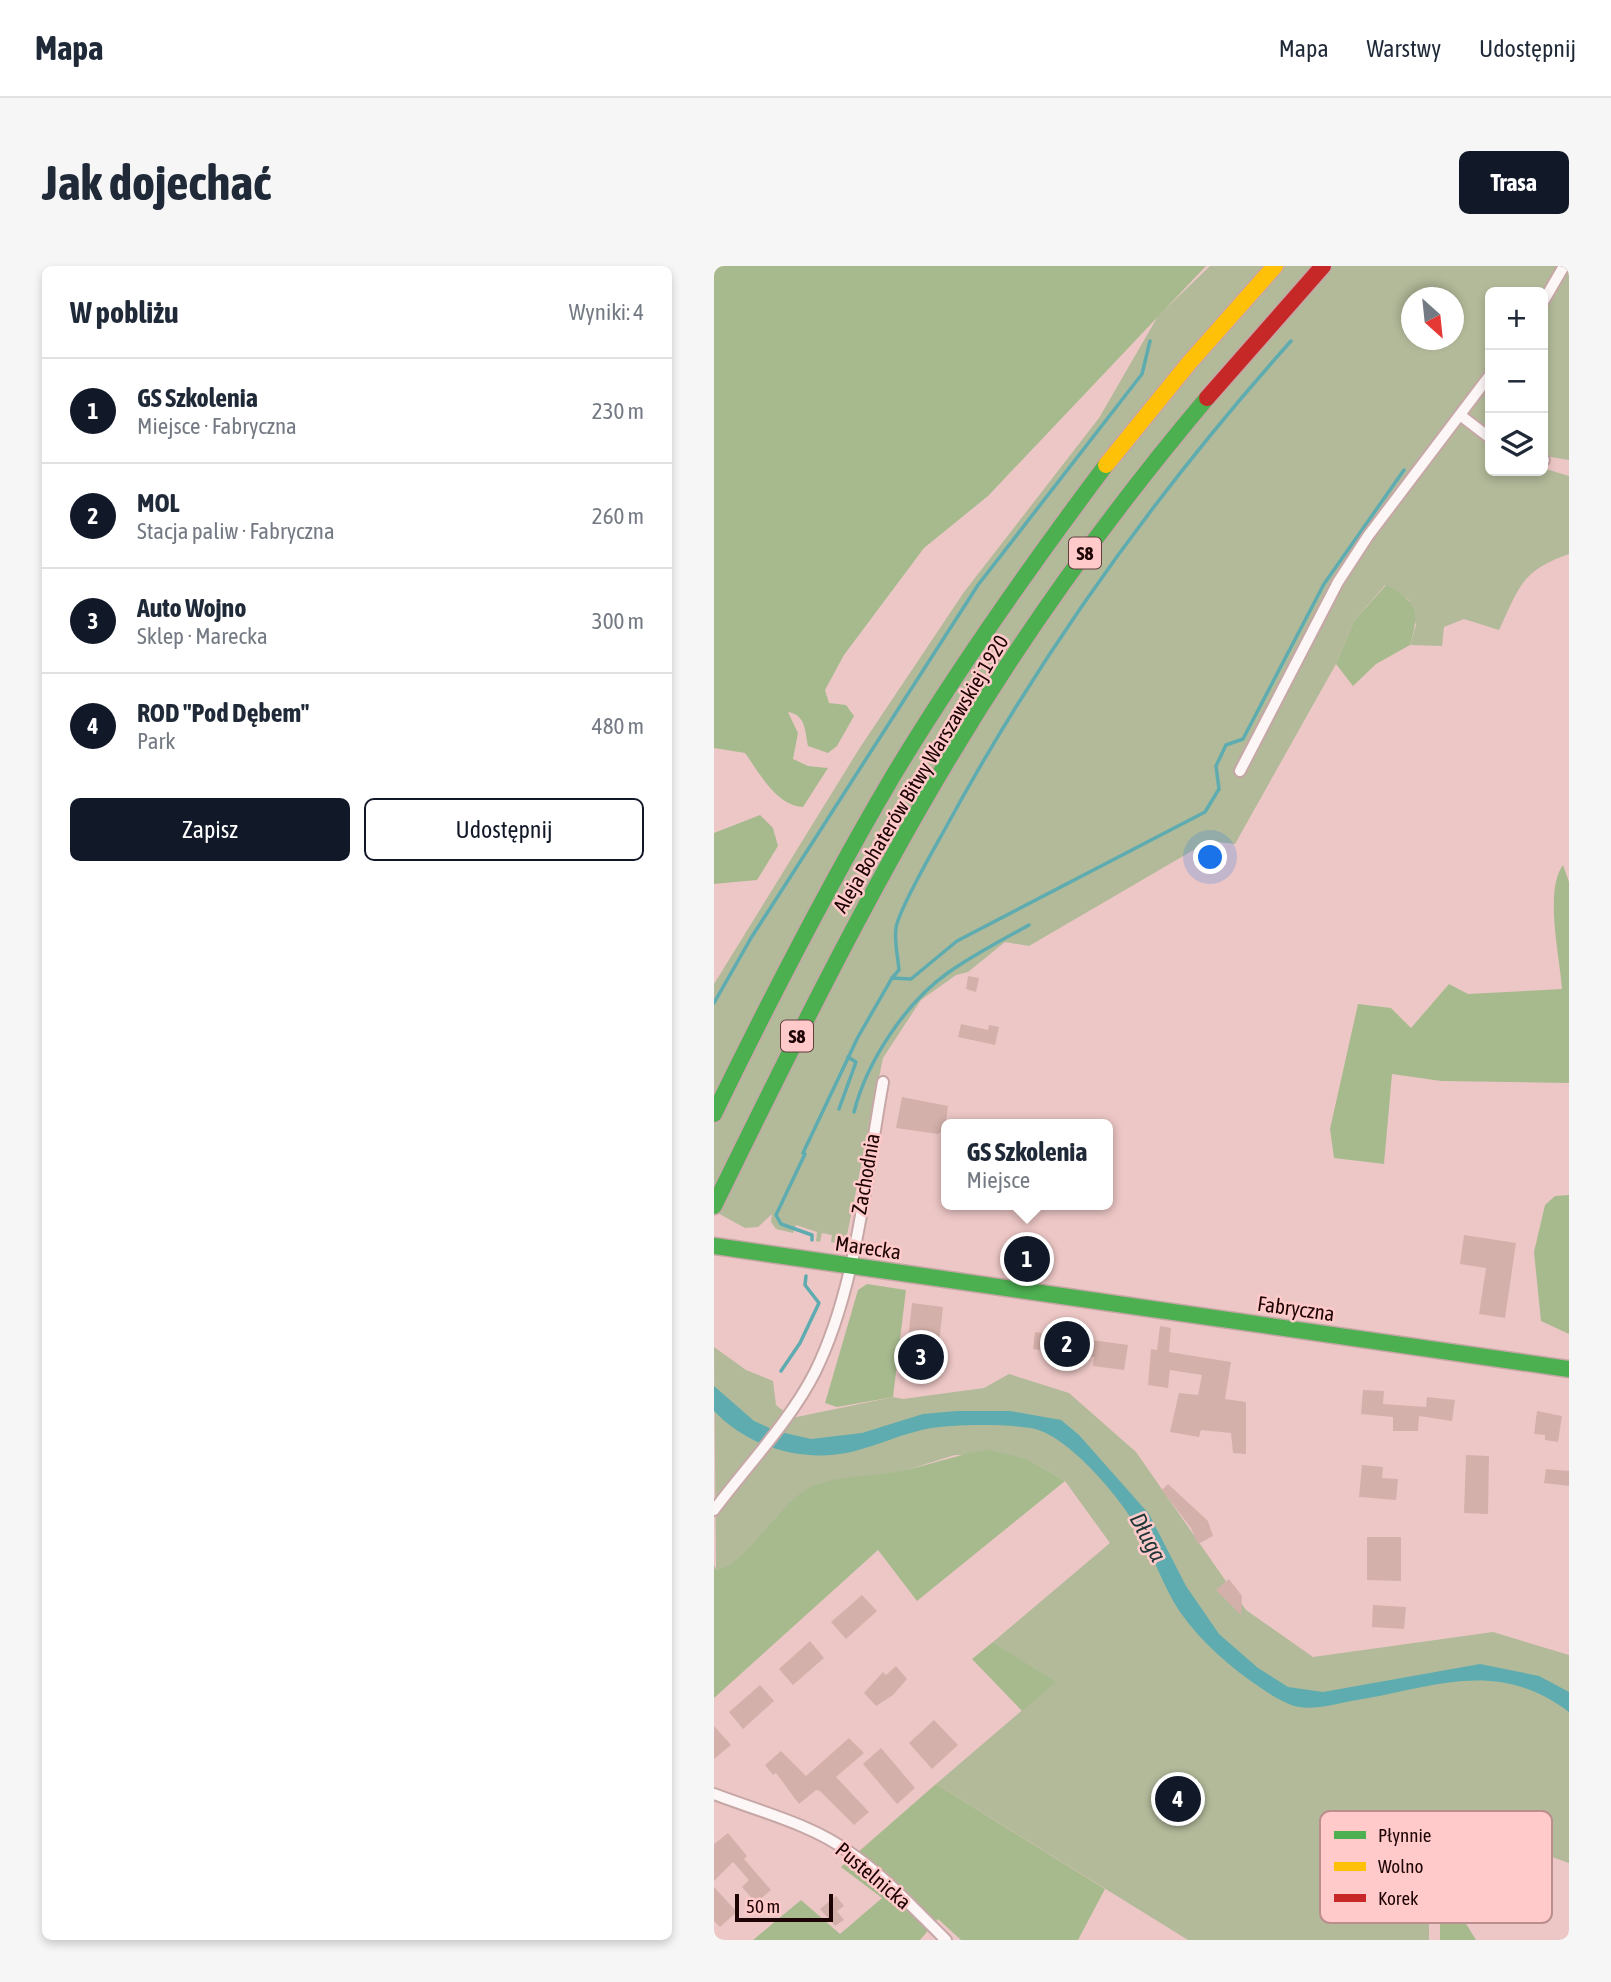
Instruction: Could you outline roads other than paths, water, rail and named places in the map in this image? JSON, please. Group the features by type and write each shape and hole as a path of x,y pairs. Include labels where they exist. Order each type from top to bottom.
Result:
{"main road":[{"name":"Aleja Bohaterów Bitwy Warszawskiej 1920","path":"714,1114 761,1014 834,873 967,654 1082,494 1141,420 1275,266"},
{"name":"Aleja Bohaterów Bitwy Warszawskiej 1920","path":"714,1206 851,934 918,811 1009,663 1091,544 1172,440 1323,266"},
{"name":"Marecka","path":"714,1247 1017,1290"},
{"name":"Fabryczna","path":"1017,1290 1569,1369"}],"street":[{"path":"1548,293 1564,266"},
{"path":"1240,771 1338,582 1368,536 1485,381"},
{"path":"1460,415 1485,435"},
{"name":"Zachodnia","path":"714,1510 814,1375 832,1333 850,1267 883,1082"},
{"name":"Pustelnicka","path":"714,1794 810,1832 849,1851 874,1871 946,1940"}],"water":[{"name":"Długa","path":"714,1386 754,1421 776,1431 811,1439 862,1433 923,1414 957,1411 1010,1411 1061,1420 1079,1435 1149,1514 1186,1586 1219,1634 1258,1668 1288,1687 1323,1692 1480,1664 1539,1676 1569,1692 1569,1712 1542,1695 1515,1685 1489,1681 1437,1684 1319,1707 1305,1708 1289,1704 1269,1694 1239,1672 1197,1634 1174,1603 1140,1532 1121,1503 1077,1455 1046,1433 1031,1428 1007,1426 950,1426 917,1431 864,1449 836,1455 798,1454 761,1443 728,1424 714,1411"}],"waterway":[{"path":"714,1003 751,938 978,585 1142,374 1150,341"},
{"path":"892,978 899,970 896,928 903,908 982,763 1021,699 1061,636 1148,515 1291,341"},
{"path":"803,1153 858,1037 892,978 911,979 957,941 1205,812 1219,789 1216,766 1226,745 1243,739 1324,584 1404,470"},
{"path":"854,1112 878,1053 918,999 959,965 1029,925"},
{"path":"839,1109 856,1062 848,1057"},
{"path":"805,1154 776,1215 781,1224 812,1235 812,1240"},
{"path":"781,1371 800,1343 819,1303 805,1285 806,1276"}],"place":[{"name":"GS Szkolenia","path":"1027,1259"},
{"name":"MOL","path":"1067,1344"},
{"name":"Auto Wojno","path":"921,1357"},
{"name":"ROD \"Pod Dębem\"","path":"1178,1799"}]}
